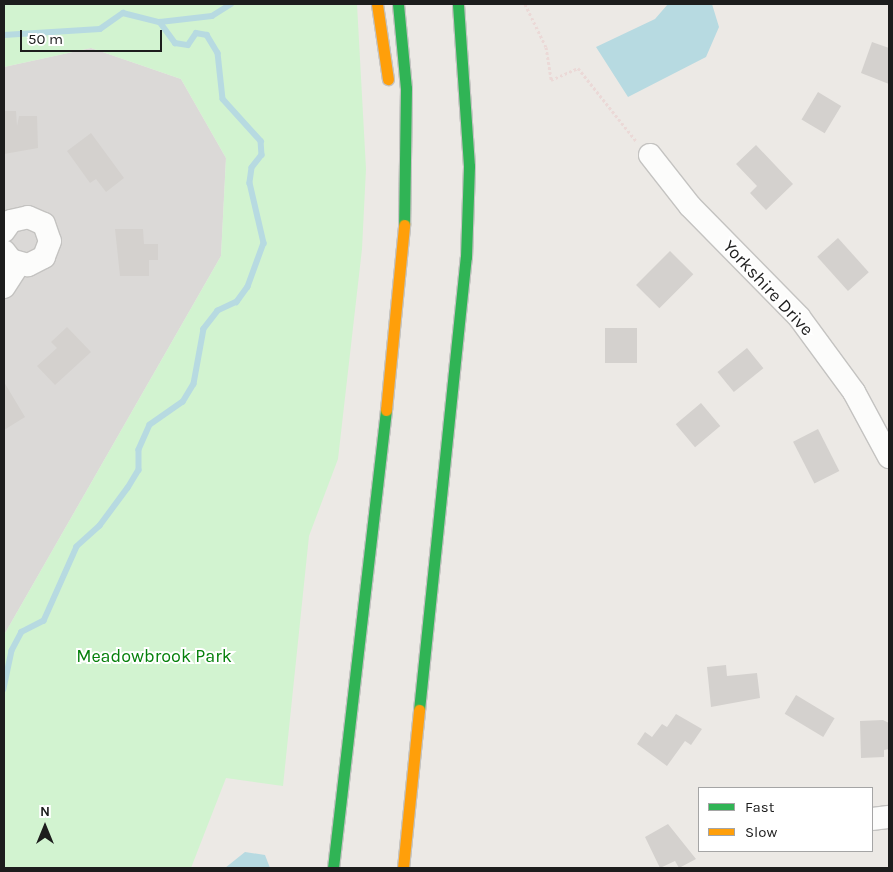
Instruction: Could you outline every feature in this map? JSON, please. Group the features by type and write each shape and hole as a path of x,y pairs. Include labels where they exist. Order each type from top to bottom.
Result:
{"highway":[{"path":"376,4 390,97"},
{"path":"333,868 404,252 407,177 398,4"},
{"path":"403,868 466,256 469,157 458,4"},
{"path":"379,470 397,252 398,168 392,115"}],"street":[{"name":"Yorkshire Drive","path":"650,155 690,206 799,317 854,392 889,457"},
{"path":"4,231 11,221 28,216 48,232 44,257 11,257 4,287"},
{"path":"873,819 889,817"}],"path":[{"path":"524,4 546,47 551,80 578,68 650,155"}],"shaded area":[{"path":"91,48 181,79 226,158 221,256 4,635 4,67"}],"green space":[{"name":"Meadowbrook Park","path":"4,4 357,4 366,169 362,249 338,459 309,536 283,786 226,778 191,868 4,868 4,635 221,256 226,158 181,79 91,48 4,67"}],"water":[{"path":"668,4 712,4 719,27 706,57 628,97 596,47 655,19"},
{"path":"245,852 265,855 270,868 225,868"}],"building":[{"path":"872,42 889,48 889,84 861,73"},
{"path":"818,92 841,106 825,133 802,119"},
{"path":"4,111 16,111 17,126 19,116 37,116 38,148 4,154"},
{"path":"91,133 124,178 106,192 96,179 90,183 67,151"},
{"path":"756,145 793,184 766,210 750,193 757,186 736,164"},
{"path":"115,229 143,229 144,244 158,244 158,260 149,260 149,276 120,276"},
{"path":"838,238 869,272 848,291 817,257"},
{"path":"670,251 693,274 659,308 636,285"},
{"path":"67,327 91,352 55,385 37,366 57,348 51,342"},
{"path":"605,328 637,328 637,363 605,363"},
{"path":"747,348 763,368 734,392 717,372"},
{"path":"4,382 25,417 4,430"},
{"path":"701,403 720,426 695,447 676,424"},
{"path":"818,429 839,471 814,484 793,442"},
{"path":"726,665 727,676 757,673 760,698 711,707 707,667"},
{"path":"796,695 835,718 823,737 785,714"},
{"path":"676,714 702,729 691,745 685,741 667,766 637,744 645,732 652,737 662,724 667,727"},
{"path":"883,720 889,723 889,749 884,750 884,757 861,758 860,721"},
{"path":"668,824 696,859 679,868 675,861 660,868 645,837"}],"waterway":[{"path":"160,22 212,16 231,4"},
{"path":"4,35 100,29 123,13 160,22 175,43 188,45 196,33 207,35 218,53 223,99 261,141 262,155 252,168 250,183 264,243 248,287 237,302 218,311 204,329 194,384 183,402 150,425 139,450 139,470 128,488 100,526 77,547 44,621 22,632 12,651 4,689"}],"traffic: fast":[{"path":"398,4 406,88 404,225"},
{"path":"419,710 466,257 469,166 458,4"},
{"path":"333,868 386,410"}],"traffic: slow":[{"path":"377,4 388,79"},
{"path":"386,410 404,225"},
{"path":"403,868 419,710"}]}
